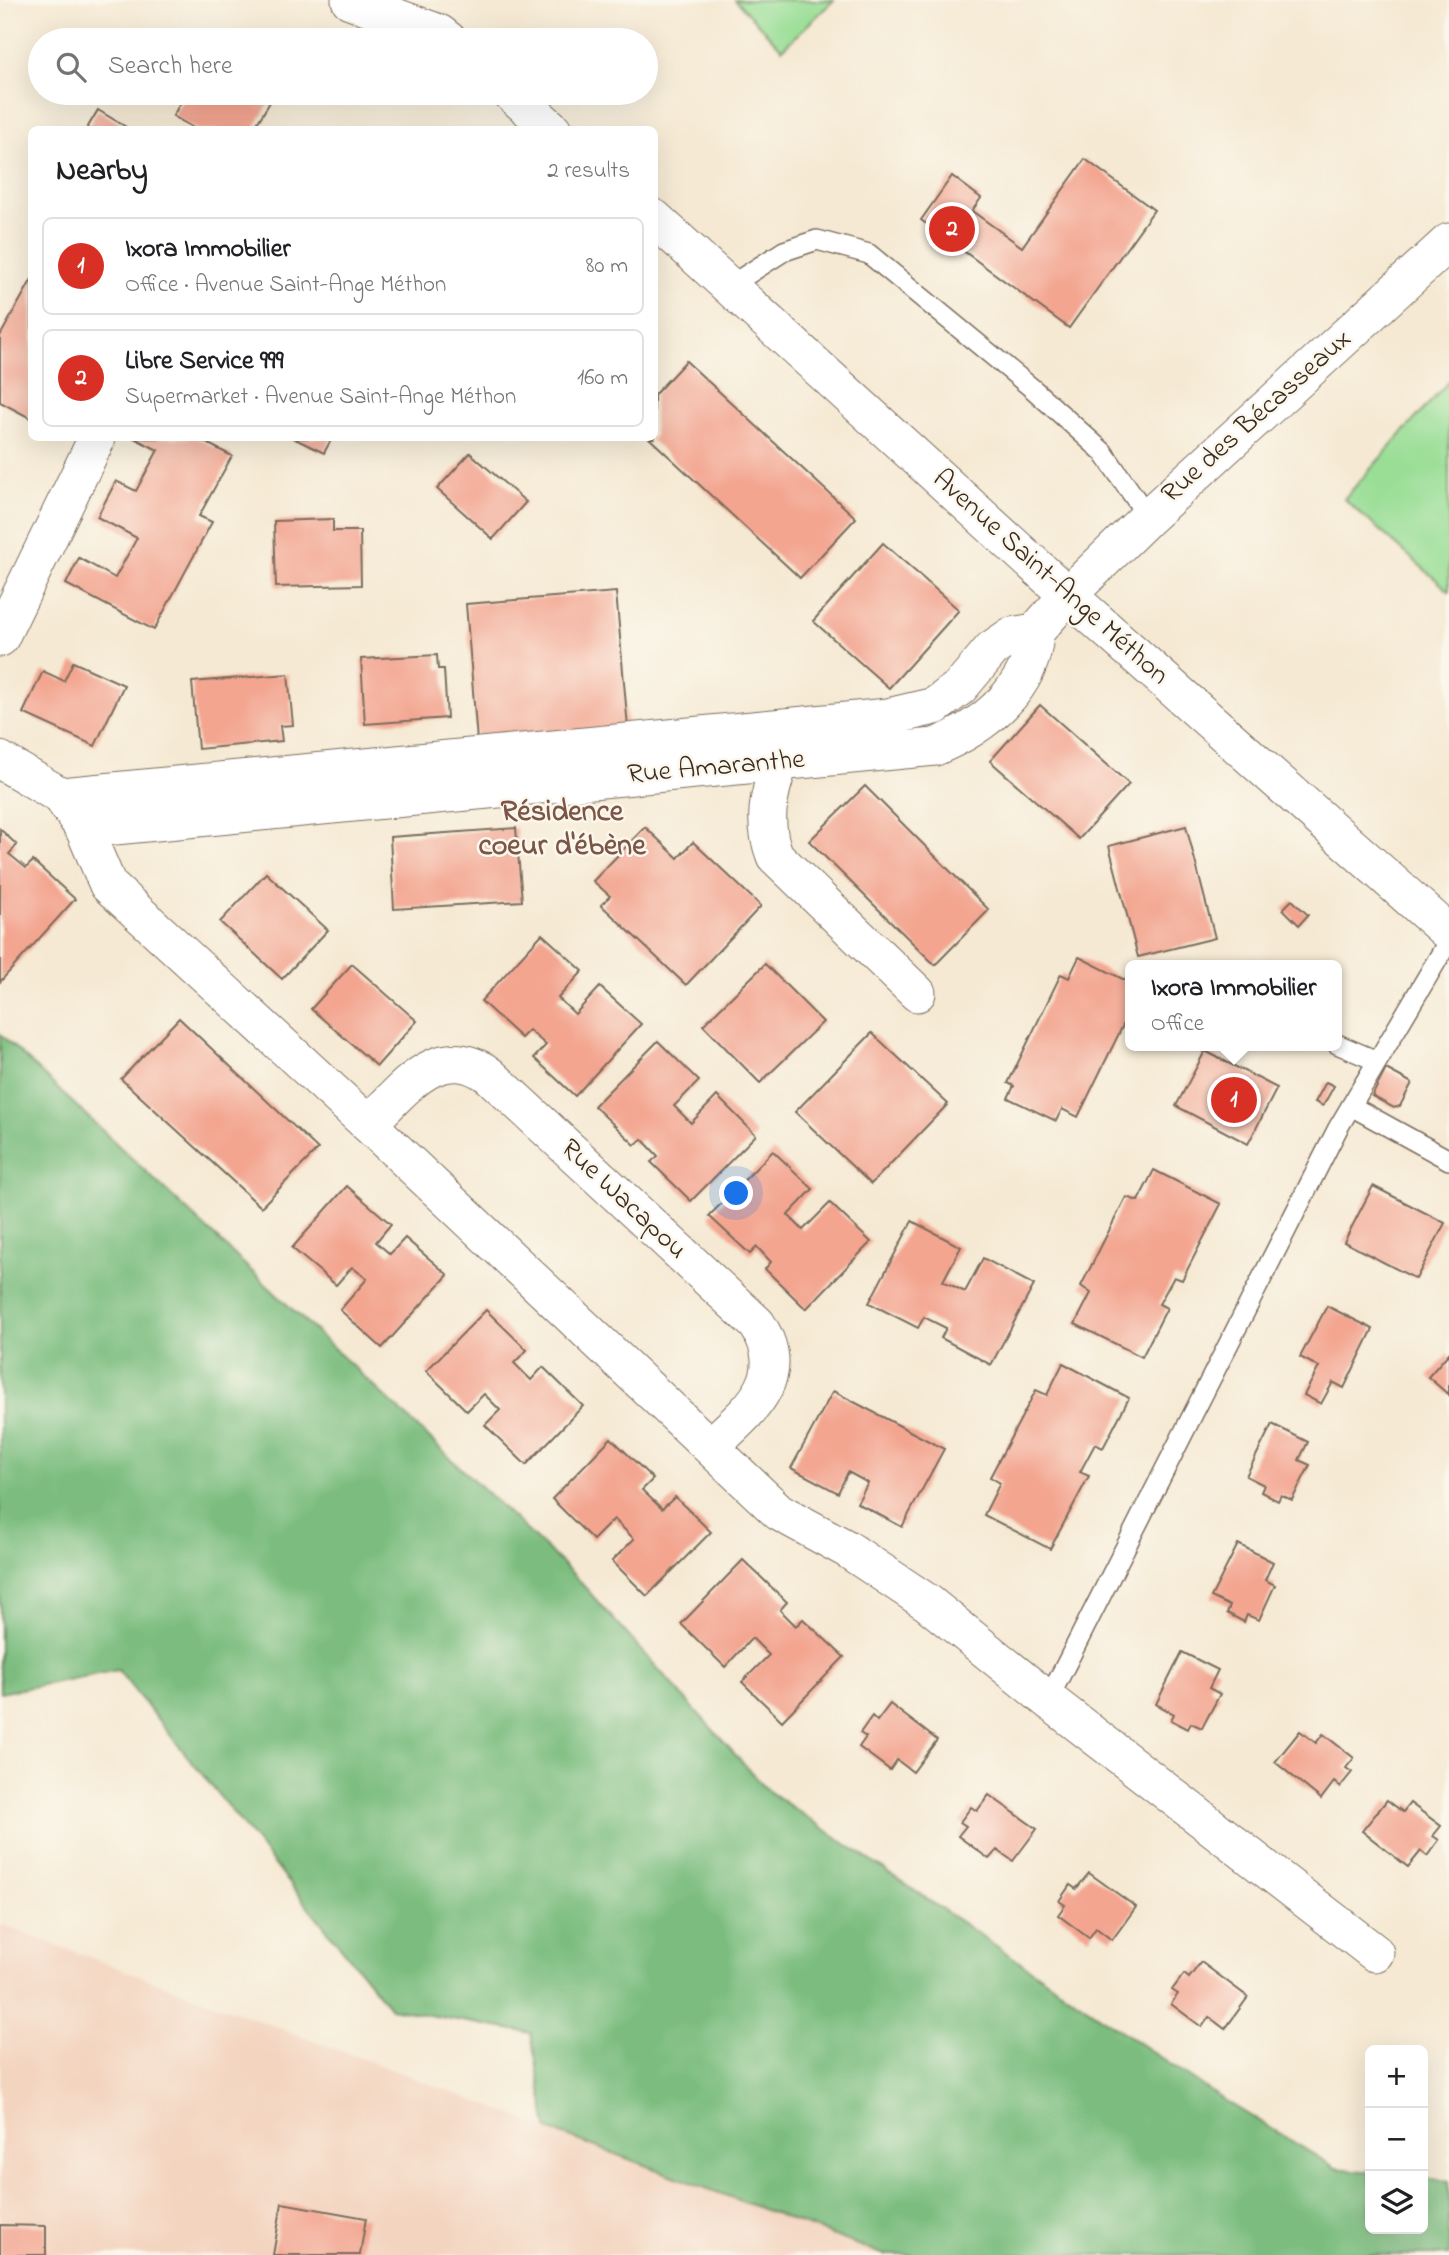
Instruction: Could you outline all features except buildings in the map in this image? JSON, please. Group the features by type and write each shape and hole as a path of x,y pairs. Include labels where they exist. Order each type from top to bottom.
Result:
{"street":[{"path":"349,0 425,28"},
{"path":"525,105 548,126"},
{"name":"Avenue Saint-Ange Méthon","path":"658,221 731,285 1068,595 1449,933"},
{"name":"Rue des Bécasseaux","path":"1068,595 1148,517 1449,242"},
{"path":"0,638 96,441"},
{"path":"1035,632 1068,595"},
{"name":"Rue Amaranthe","path":"61,796 318,789 780,762 935,747 964,735 989,718 1028,667 1035,648 1035,632 1011,636 992,649 960,687 935,706 914,712 318,789 84,829"},
{"path":"0,760 61,796 84,829 108,885 368,1124 779,1512 847,1549 928,1603 1048,1700 1375,1952"},
{"path":"780,762 768,796 767,813 767,836 775,856 916,993"},
{"name":"Rue Wacapou","path":"368,1124 424,1071 458,1060 473,1064 757,1324 769,1344 772,1365 767,1383 740,1419 711,1446"}],"lane":[{"path":"731,285 784,251 817,240 869,254 1033,389 1103,452 1148,517"},
{"path":"1048,1700 1351,1106 1449,940"},
{"path":"1342,1046 1377,1061"},
{"path":"1351,1106 1449,1160"}],"shaded area":[{"path":"0,1924 430,2084 885,2255 0,2255"}],"green space":[{"path":"735,0 834,0 782,49"},
{"path":"1449,381 1449,591 1344,499"},
{"path":"0,1034 572,1573 767,1790 1208,2090 1336,2168 1365,2171 1365,2234 1428,2234 1428,2179 1449,2181 1449,2255 885,2255 548,2129 531,2033 390,2008 118,1670 0,1693"}],"place":[{"name":"Libre Service 999","path":"952,229"},
{"name":"Ixora Immobilier","path":"1234,1100"}],"district":[{"name":"Résidence coeur d'ébène","path":"562,830"}]}
